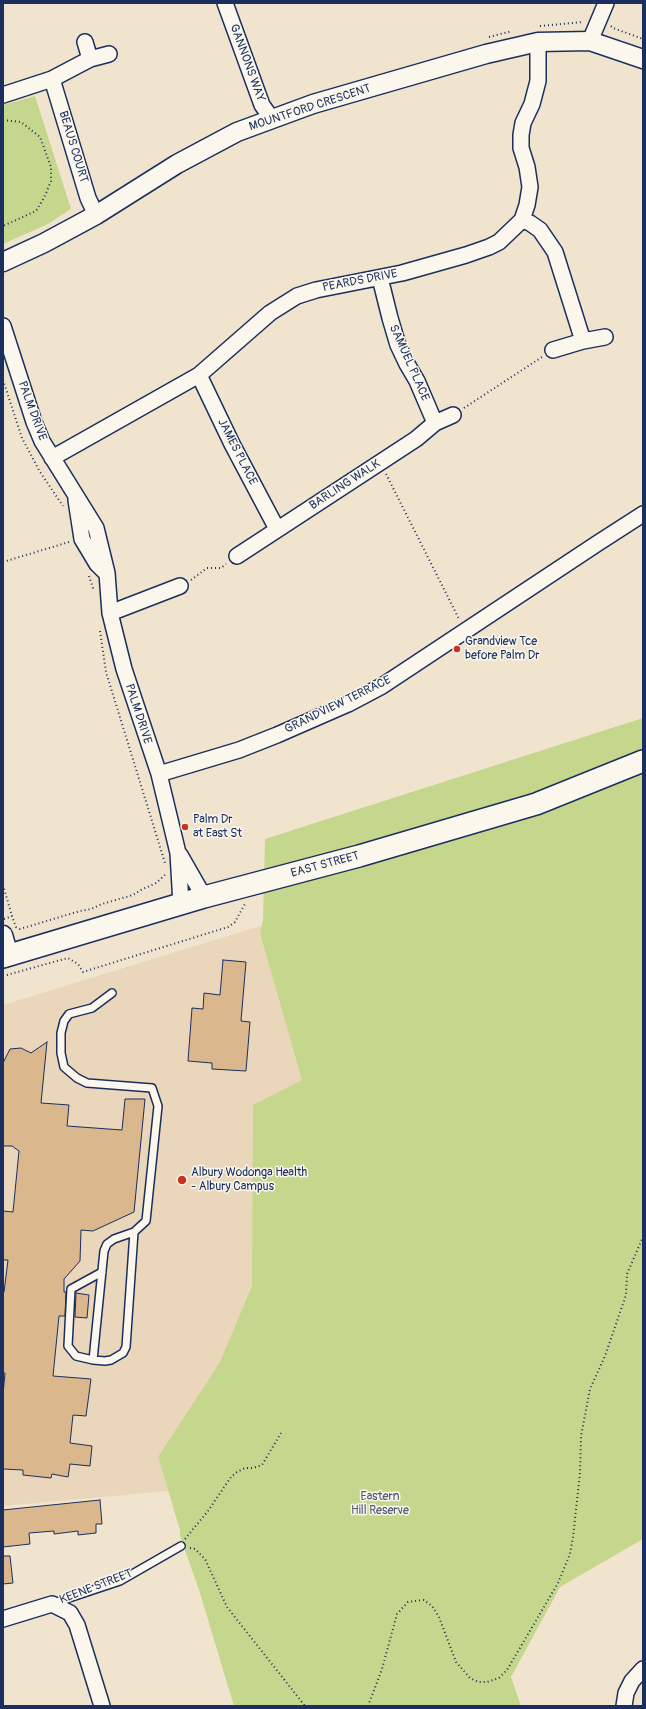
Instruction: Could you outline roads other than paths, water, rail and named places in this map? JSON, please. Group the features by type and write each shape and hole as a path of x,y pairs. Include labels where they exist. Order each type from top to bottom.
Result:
{"main road":[{"name":"EAST STREET","path":"6,956 204,897 359,856 536,804 643,761"}],"street":[{"name":"GANNONS WAY","path":"225,3 262,105 272,119"},
{"name":"GANNONS WAY","path":"236,3 271,102 272,119"},
{"path":"590,41 606,3"},
{"name":"MOUNTFORD CRESCENT","path":"3,262 44,243 96,215 177,164 237,132 313,104 486,54 538,42 590,41 643,59"},
{"path":"85,42 90,59"},
{"path":"538,42 538,81 532,104 523,122 521,136 530,187 522,220 530,223 540,230 555,252 583,341"},
{"path":"3,95 52,79 90,59 109,54"},
{"name":"BEAUS COURT","path":"52,79 88,198 96,215"},
{"name":"PEARDS DRIVE","path":"52,458 199,375 270,313 290,300 316,290 380,278 489,247 499,242 522,220"},
{"name":"SAMUEL PLACE","path":"380,278 398,345 436,423"},
{"name":"PALM DRIVE","path":"3,326 34,422 42,441 96,528 106,573 110,614 124,669 159,774 178,852 181,904"},
{"path":"553,350 583,341 605,337"},
{"name":"JAMES PLACE","path":"199,375 232,444 277,529"},
{"name":"BARLING WALK","path":"237,556 416,439 436,423 453,415"},
{"name":"GRANDVIEW TERRACE","path":"159,774 239,750 277,735 382,686 464,630 643,514"},
{"path":"110,614 180,586"},
{"name":"PALM DRIVE","path":"178,852 204,897"},
{"path":"3,936 6,956"},
{"path":"55,1605 70,1613 77,1625 102,1706"},
{"name":"KEENE STREET","path":"3,1619 55,1605"},
{"path":"624,1706 626,1693 632,1681 643,1669"}],"lane":[{"path":"93,1360 104,1251 107,1244 114,1239 134,1232 146,1221 158,1106 152,1088 87,1083 77,1078 64,1067 60,1053 64,1021 69,1014 92,1008 112,993"},
{"path":"102,1272 71,1289 68,1346 76,1356 105,1362 123,1353 126,1347 134,1232"},
{"name":"KEENE STREET","path":"55,1605 120,1580 181,1546"}],"place":[{"name":"Grandview Tce before Palm Dr","path":"457,649"},
{"name":"Palm Dr at East St","path":"185,827"},
{"name":"Albury Wodonga Health - Albury Campus","path":"182,1180"}],"park label":[{"name":"Eastern Hill Reserve","path":"380,1504"}]}
